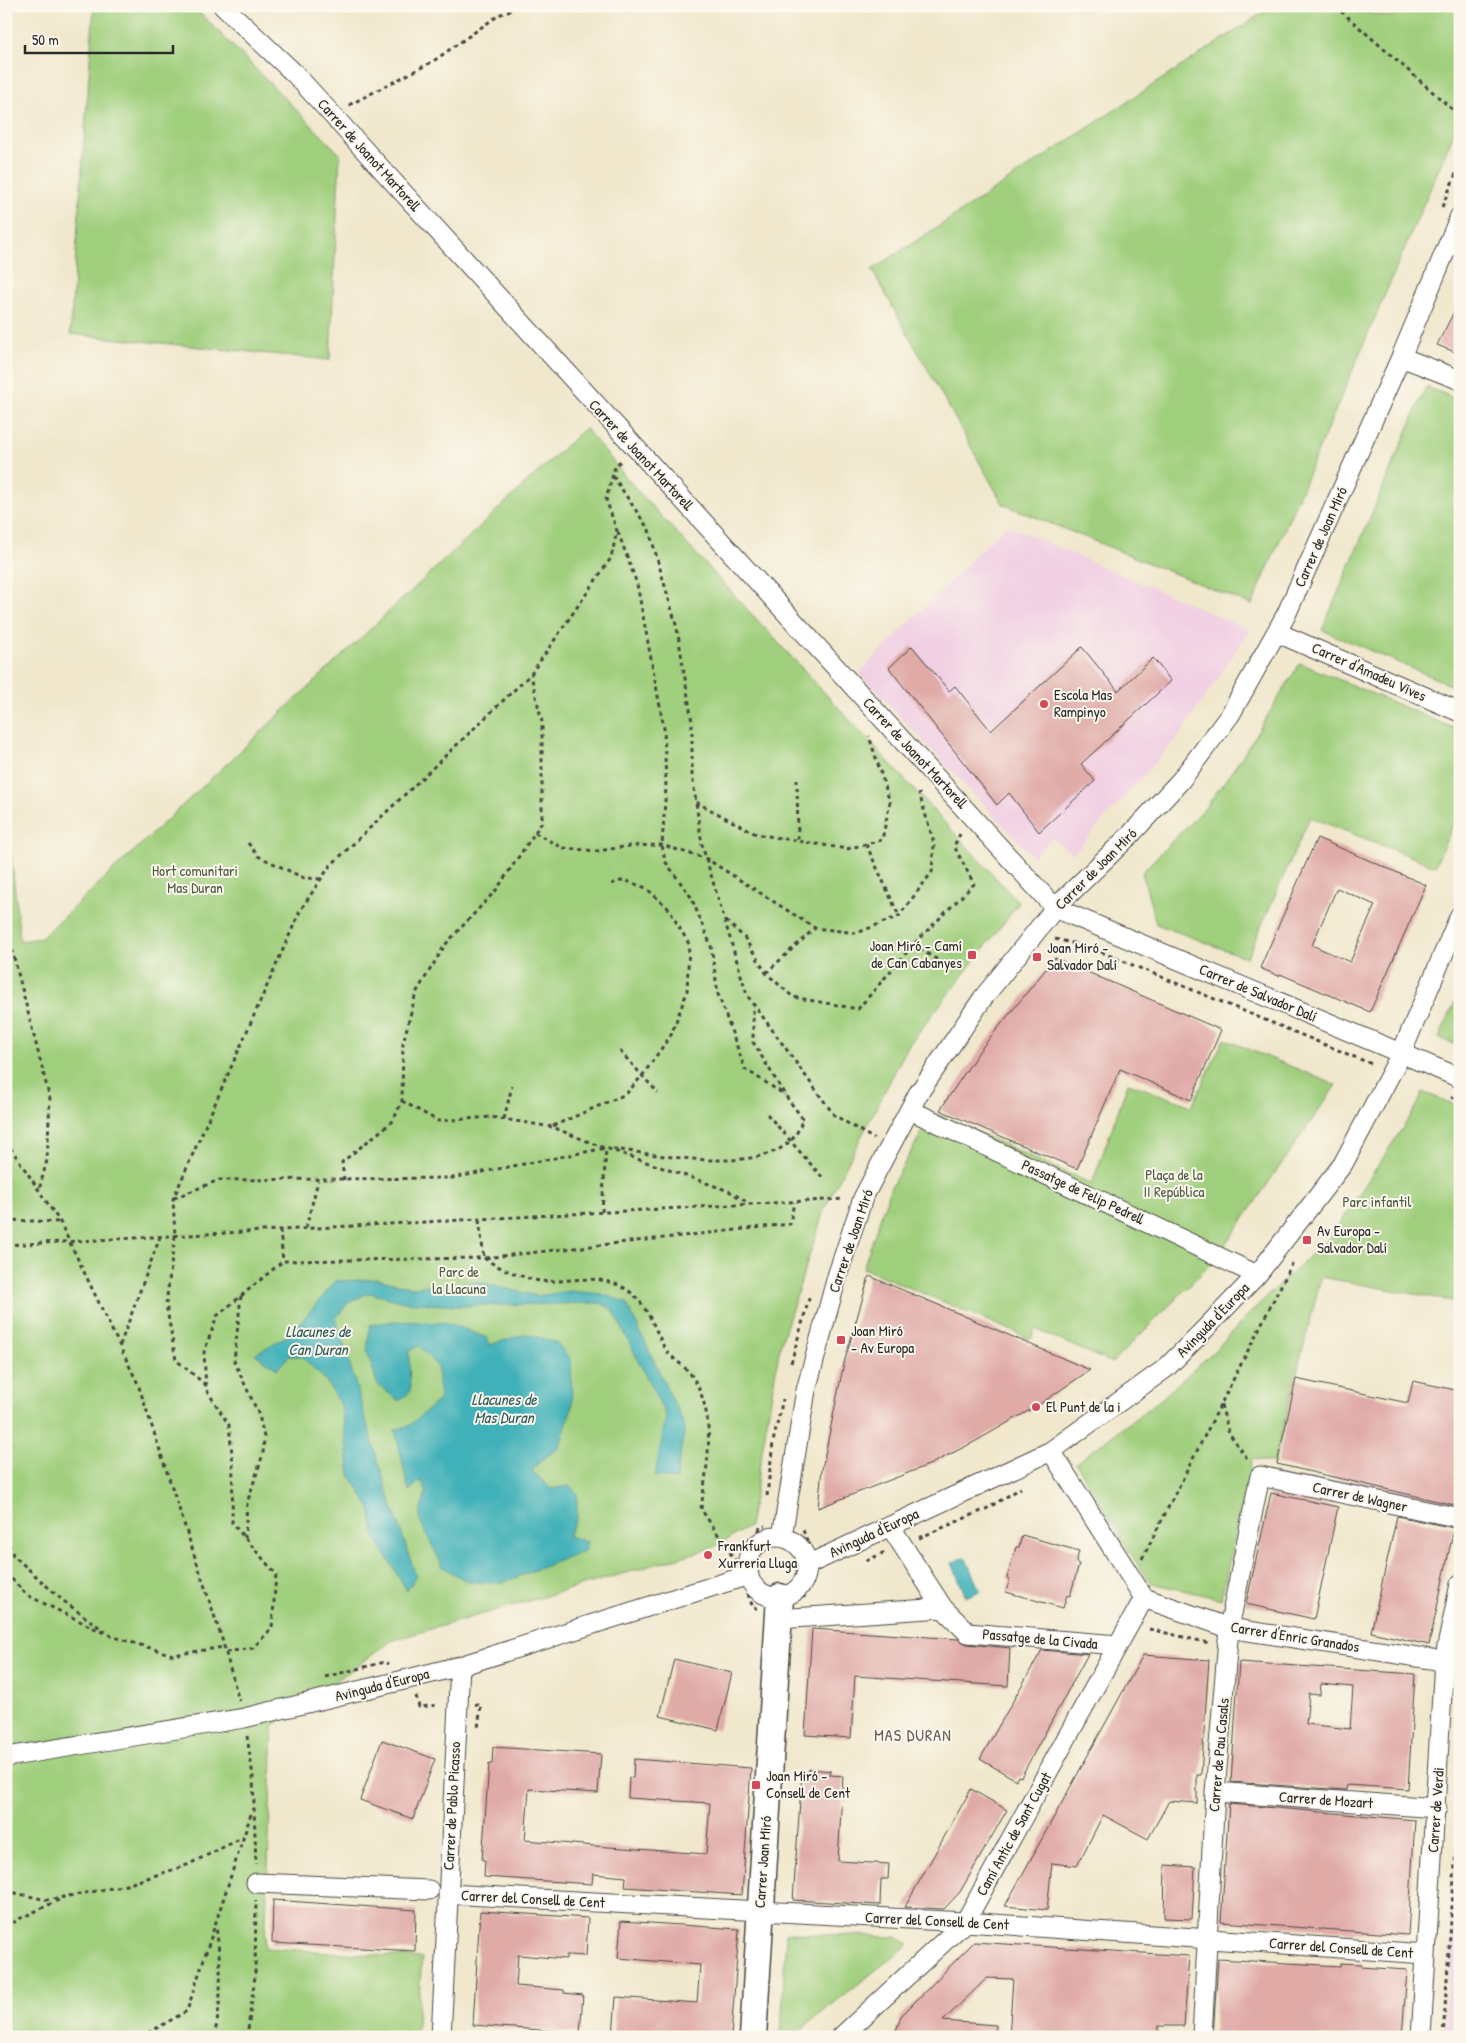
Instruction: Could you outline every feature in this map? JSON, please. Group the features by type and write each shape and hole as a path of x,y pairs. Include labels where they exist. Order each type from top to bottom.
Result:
{"street":[{"name":"Carrer de Joanot Martorell","path":"223,6 295,74 332,114 1055,908"},
{"name":"Carrer de Joan Miró","path":"782,1537 806,1390 838,1273 863,1198 910,1110 983,998 1055,908 1131,834 1181,780 1230,716 1278,633 1401,358 1460,216"},
{"path":"1401,358 1460,380"},
{"name":"Carrer d'Amadeu Vives","path":"1278,633 1460,712"},
{"name":"Carrer de Salvador Dalí","path":"1055,908 1460,1078"},
{"name":"Avinguda d'Europa","path":"807,1564 1051,1451 1166,1368 1257,1275 1343,1164 1401,1054 1460,915"},
{"name":"Passatge de Felip Pedrell","path":"910,1110 1257,1275"},
{"path":"1051,1451 1144,1598"},
{"name":"Carrer de Wagner","path":"1260,1476 1460,1518"},
{"name":"Carrer de Pau Casals","path":"1202,2037 1215,1792 1229,1628 1260,1476"},
{"name":"Passatge de la Civada","path":"890,1526 943,1608 968,1633 1118,1645"},
{"path":"779,1608 800,1586 806,1574 807,1564 805,1555 797,1544 782,1537 762,1541 754,1548 749,1559 749,1575 757,1588 766,1594 779,1608 943,1608"},
{"name":"Avinguda d'Europa","path":"6,1757 244,1718 460,1666 749,1575"},
{"name":"Carrer de Verdi","path":"1421,2037 1437,1808 1444,1660 1460,1584"},
{"name":"Carrer d'Enric Granados","path":"1144,1598 1229,1628 1444,1660"},
{"name":"Camí Antic de Sant Cugat","path":"841,2037 965,1922 1144,1598"},
{"name":"Carrer Joan Miró","path":"753,2037 779,1608"},
{"name":"Carrer de Pablo Picasso","path":"441,2037 460,1666"},
{"name":"Carrer de Mozart","path":"1215,1792 1437,1808"},
{"path":"256,1883 429,1890"},
{"name":"Carrer del Consell de Cent","path":"448,1894 965,1922 1426,1954"}],"path":[{"path":"332,114 432,62 499,15 519,6"},
{"path":"1334,6 1460,116"},
{"path":"785,1095 745,1070 718,994 711,946 691,897 665,861 662,845 666,787 664,728 637,584 606,500 612,476 649,530 677,628 692,722 692,774 696,802 707,859 747,994 834,1115 875,1139"},
{"path":"206,1385 176,1360 166,1304 175,1236 173,1199 300,911 330,866 531,674 611,558 617,531"},
{"path":"344,1180 342,1162 393,1121 402,1101 403,1043 416,993 445,945 497,889 542,822 542,722 531,674"},
{"path":"696,802 756,834 847,849 882,840 890,802 869,736"},
{"path":"797,779 798,842"},
{"path":"535,833 563,848 598,851 630,846 662,845 707,859 815,928 857,933 899,916 932,872 934,843 919,793"},
{"path":"725,921 744,937 766,973 793,997 858,1009 913,945 974,884 954,846 960,834"},
{"path":"248,843 258,856 304,878 321,880"},
{"path":"866,844 899,916"},
{"path":"552,1127 626,1094 642,1076 671,1035 687,992 689,944 668,908 646,888 624,880 608,885"},
{"path":"6,926 50,1099 47,1160 39,1190"},
{"path":"766,973 815,928"},
{"path":"1033,936 1089,947 1390,1072"},
{"path":"913,945 951,968"},
{"path":"173,1199 218,1180 318,1181 452,1178 606,1148 720,1162 772,1153 794,1137 803,1120 785,1095 753,1042 753,1002"},
{"path":"620,1051 658,1093"},
{"path":"504,1120 512,1086"},
{"path":"1442,1093 1460,1101"},
{"path":"402,1101 438,1121 491,1118 552,1127 729,1191 751,1204"},
{"path":"767,1114 822,1177"},
{"path":"6,1141 60,1222 138,1384 226,1652 244,1718"},
{"path":"602,1212 606,1148"},
{"path":"306,1228 318,1181"},
{"path":"6,1244 845,1199"},
{"path":"226,1652 253,1648 272,1628 276,1574 232,1523 233,1464 229,1425 206,1389 204,1352 217,1316 283,1261 484,1258 790,1224 794,1202"},
{"path":"6,1220 60,1222"},
{"path":"480,1220 484,1258 495,1267 540,1280 605,1280 632,1291 648,1313 664,1348 691,1375 706,1409 709,1445 701,1509 736,1561 747,1552 758,1536 760,1527"},
{"path":"280,1230 283,1261"},
{"path":"119,1346 160,1237"},
{"path":"1132,1579 1297,1254"},
{"path":"240,1296 234,1361 259,1415 264,1437 263,1454 247,1503 246,1539"},
{"path":"1220,1405 1229,1433 1260,1476"},
{"path":"6,1537 13,1555 61,1599 111,1636"},
{"path":"6,1573 28,1596 111,1636 172,1655 224,1647"},
{"path":"1130,1624 1216,1645"},
{"path":"1444,2037 1460,1792"},
{"path":"141,2037 187,2011 254,1804"},
{"path":"6,1891 47,1900 123,1886 187,1865 244,1837"},
{"path":"6,1928 17,1920 68,1896"},
{"path":"214,2037 220,2013 222,1966 216,1924"}],"shaded area":[{"name":"Escola Mas Rampinyo","path":"1006,525 1250,630 1179,736 1073,854 1052,838 1033,857 859,673"},
{"path":"1460,1825 1460,2037 1444,2037"}],"green space":[{"path":"94,6 193,6 340,154 330,360 70,334"},
{"path":"1273,6 1330,6 1391,17 1400,6 1460,6 1460,119 1252,605 1003,504 872,270"},
{"path":"1426,387 1460,400 1460,689 1322,630"},
{"name":"Parc de la Llacuna","path":"585,428 636,489 1019,903 908,1046 825,1207 780,1346 749,1527 712,1548 393,1640 273,1726 265,1948 422,1958 416,2037 6,2037 6,804 20,941 41,938"},
{"path":"1300,663 1460,731 1460,809 1435,866 1310,817 1247,958 1156,924 1142,872 1206,807 1242,757"},
{"path":"1460,991 1460,1046 1439,1038"},
{"name":"Plaça de la II República","path":"1224,1039 1336,1085 1215,1260 1112,1363 1035,1329 1031,1339 863,1268 891,1187 933,1113 1092,1184 1128,1083 1192,1106"},
{"name":"Parc infantil","path":"1423,1092 1460,1107 1460,1310 1458,1302 1321,1277 1274,1463 1252,1459 1221,1599 1152,1583 1137,1564 1076,1463 1161,1399 1213,1352 1260,1303 1333,1234 1417,1106"},
{"path":"786,1933 897,1937 909,1944 791,2037 781,2034"}],"water":[{"name":"Llacunes de Can Duran","path":"377,1279 410,1287 479,1282 537,1296 571,1291 601,1294 626,1302 685,1426 676,1480 655,1476 666,1416 613,1310 601,1303 455,1306 404,1302 369,1293 349,1302 336,1318 386,1487 416,1576 407,1591 375,1537 370,1508 350,1475 341,1406 326,1381 301,1356 289,1356 277,1369 255,1354 290,1334 336,1281"},
{"name":"Llacunes de Mas Duran","path":"394,1321 449,1323 487,1338 489,1345 526,1334 556,1342 571,1360 572,1407 559,1448 540,1461 532,1471 551,1489 569,1486 577,1493 577,1518 568,1536 587,1542 584,1551 502,1583 468,1582 443,1567 419,1519 426,1491 421,1480 409,1491 395,1430 410,1425 440,1399 437,1366 419,1346 409,1351 410,1392 399,1401 377,1384 367,1351 370,1325"},
{"path":"965,1557 980,1591 966,1597 952,1563"}],"building":[{"path":"1460,300 1460,354 1437,345"},
{"path":"912,646 949,691 955,686 991,731 1082,647 1118,691 1153,658 1171,681 1081,764 1095,781 1039,832 1009,793 997,805 889,668"},
{"path":"1317,838 1426,885 1370,1012 1280,974 1279,976 1260,968","holes":["1337,888 1375,905 1350,962 1312,945"]},
{"path":"1055,958 1221,1030 1191,1100 1120,1069 1077,1169 940,1110 980,1050"},
{"path":"869,1276 1090,1370 1037,1406 931,1464 818,1508 822,1469 844,1363"},
{"path":"1296,1379 1408,1403 1413,1381 1460,1391 1460,1434 1456,1450 1460,1451 1459,1506 1277,1464"},
{"path":"1271,1493 1338,1507 1314,1619 1246,1604"},
{"path":"1397,1516 1454,1528 1429,1645 1371,1632"},
{"path":"1022,1535 1079,1551 1076,1563 1079,1564 1070,1596 1067,1595 1063,1608 1006,1592 1010,1579 1007,1578 1016,1547 1019,1547"},
{"path":"812,1629 958,1639 967,1644 1010,1648 1008,1686 855,1676 851,1738 805,1735"},
{"path":"1042,1650 1088,1654 1021,1777 1018,1776 1016,1780 980,1759"},
{"path":"1143,1655 1209,1660 1201,1775 1197,1775 1197,1803 1169,1801 1148,1839 1103,1815 1077,1866 1052,1863 1047,1910 1005,1906"},
{"path":"674,1659 732,1673 718,1730 660,1716"},
{"path":"1239,1662 1415,1674 1408,1789 1347,1785 1346,1790 1231,1782","holes":["1321,1684 1353,1687 1350,1729 1306,1724 1309,1694 1320,1695"]},
{"path":"382,1740 435,1759 413,1819 360,1800"},
{"path":"493,1747 601,1754 598,1793 529,1789 525,1840 595,1846 706,1854 710,1803 628,1798 629,1777 633,1778 634,1759 751,1768 742,1895 625,1887 626,1877 593,1874 592,1884 484,1877 485,1860 482,1860 489,1764 492,1764"},
{"path":"809,1769 831,1771 830,1775 843,1776 838,1861 889,1864 888,1879 881,1879 880,1905 793,1900 802,1773 809,1773"},
{"path":"971,1789 1007,1810 960,1892 944,1909 905,1907"},
{"path":"1229,1804 1415,1820 1408,1935 1221,1922"},
{"path":"1165,1865 1195,1867 1192,1919 1164,1918"},
{"path":"273,1900 416,1910 415,1951 272,1943"},
{"path":"480,1911 588,1918 586,1956 566,1955 566,1959 518,1955 516,1986 564,1990 564,1993 583,1995 580,2033 473,2025"},
{"path":"621,1921 739,1929 731,2037 613,2035 616,1997 697,2003 700,1965 618,1958"},
{"path":"974,1942 1189,1956 1184,2026 1159,2026 1158,2037 1009,2037 1013,1979 987,1978 943,2021 996,2025 995,2037 894,2037 901,2016"},
{"path":"1218,1959 1340,1966 1340,1963 1361,1964 1361,1967 1407,1970 1402,2037 1213,2037"}],"place":[{"name":"Escola Mas Rampinyo","path":"1044,704"},
{"name":"Joan Miró - Camí de Can Cabanyes","path":"972,955"},
{"name":"Joan Miró - Salvador Dalí","path":"1037,957"},
{"name":"Av Europa - Salvador Dalí","path":"1307,1240"},
{"name":"Joan Miró - Av Europa","path":"841,1340"},
{"name":"El Punt de la i","path":"1036,1407"},
{"name":"Frankfurt Xurreria Lluga","path":"708,1555"},
{"name":"Joan Miró - Consell de Cent","path":"756,1785"}],"district":[{"name":"MAS DURAN","path":"913,1735"}],"park label":[{"name":"Hort comunitari Mas Duran","path":"195,880"}]}
